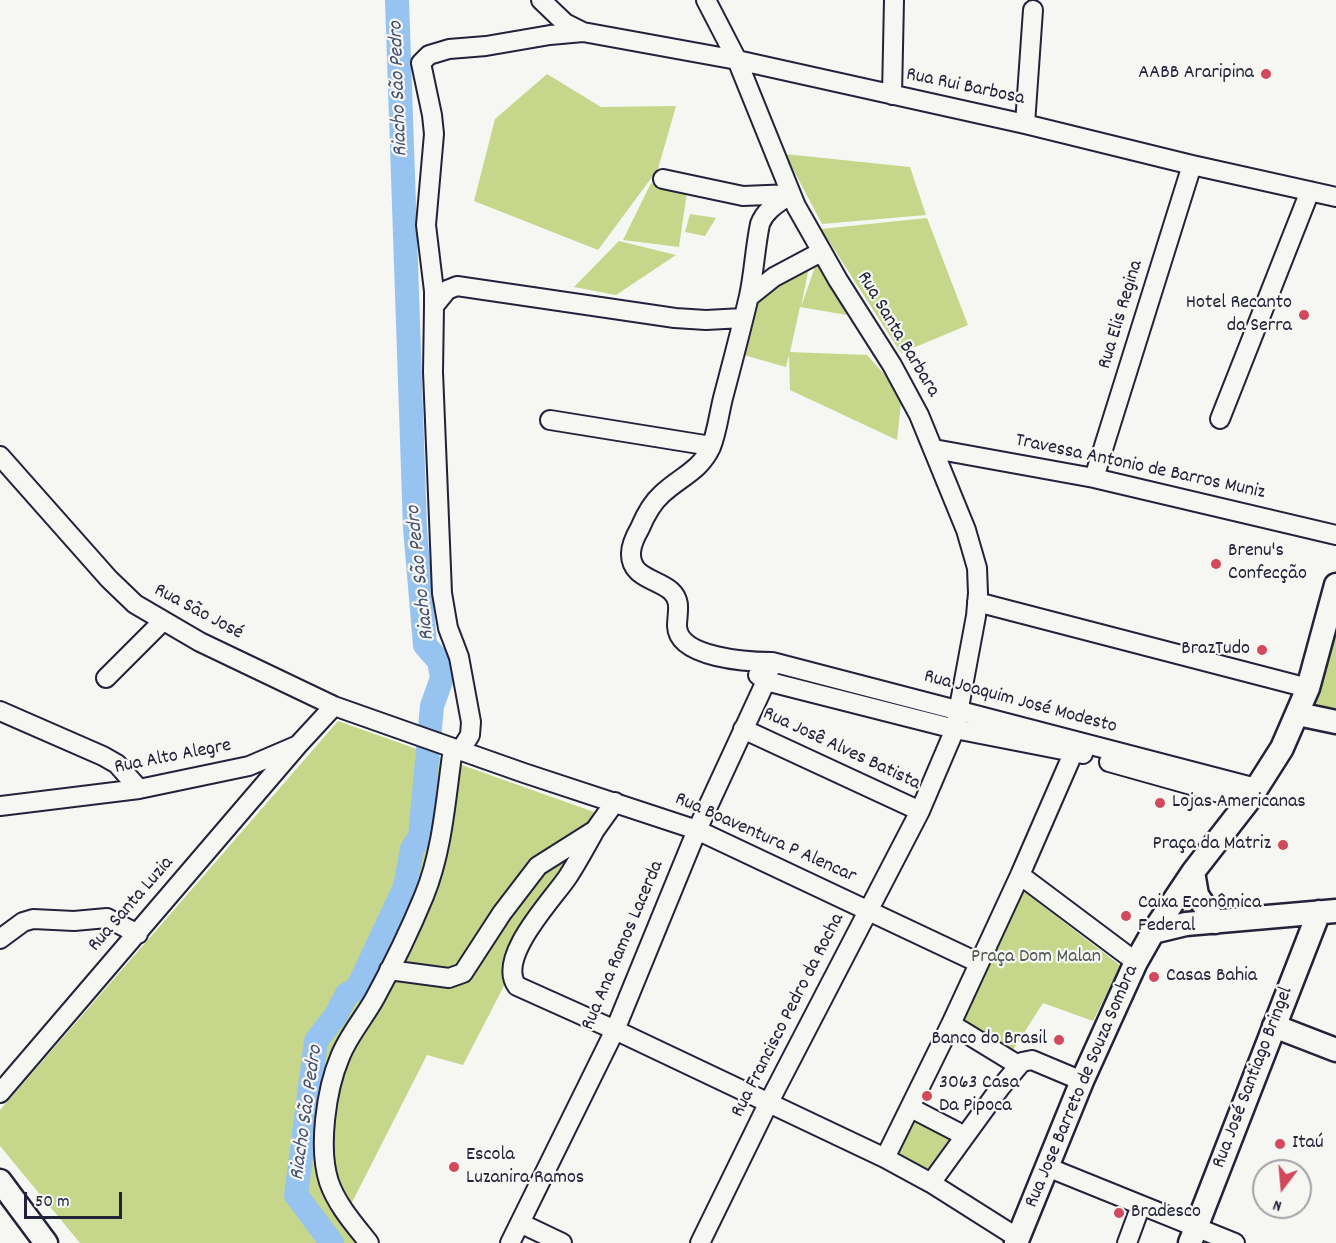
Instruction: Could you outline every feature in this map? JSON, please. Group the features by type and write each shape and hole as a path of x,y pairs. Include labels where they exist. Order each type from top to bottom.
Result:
{"main road":[{"name":"Rua Jose Barreto de Souza Sombra","path":"1017,1241 1082,1081 1136,962 1193,872 1252,795 1282,748 1308,688 1336,585"},
{"path":"1298,714 1336,723"},
{"path":"1193,872 1197,895 1215,922"},
{"path":"1153,932 1186,924 1327,912"},
{"name":"Rua José Santiago Bringel","path":"1192,1235 1274,1026 1327,912"},
{"path":"1274,1026 1336,1050"},
{"path":"0,1181 46,1243"}],"street":[{"path":"541,0 565,23 583,32"},
{"name":"Rua Santa Barbara","path":"706,0 737,60 791,194 821,252 892,365 919,415 966,530 976,568 977,602 959,710"},
{"path":"892,95 894,0"},
{"path":"1025,124 1033,10"},
{"path":"369,1243 347,1215 334,1194 329,1180 325,1143 326,1112 340,1056 390,970 425,894 442,821 445,745 470,735 471,722 459,657 448,628 442,593 433,372 434,291 426,225 434,134 431,106 420,66 422,60 429,55 449,49 583,32"},
{"name":"Rua Rui Barbosa","path":"583,32 737,60 1336,196"},
{"name":"Rua Elis Regina","path":"1094,478 1192,165"},
{"path":"663,179 743,196 791,194"},
{"path":"1220,419 1310,191"},
{"path":"766,681 739,662 707,653 680,638 677,627 679,609 677,600 671,591 640,574 633,565 631,553 634,539 660,495 692,472 711,446 749,297 758,234 763,216 791,194"},
{"path":"749,297 774,277 821,252"},
{"path":"434,306 447,290 457,286 675,318 706,320 742,318"},
{"path":"550,420 711,446"},
{"name":"Travessa Antonio de Barros Muniz","path":"934,448 1094,478 1336,535"},
{"name":"Rua São José","path":"0,456 109,579 135,604 162,622 334,706 445,745"},
{"path":"977,602 1308,688"},
{"path":"106,678 162,622"},
{"name":"Rua Joaquim José Modesto","path":"739,662 772,662 959,710 1076,746 1252,795"},
{"name":"Rua Ana Ramos Lacerda","path":"510,1243 615,1030 697,830 766,681 772,662"},
{"path":"826,696 831,678"},
{"name":"Rua Joaquim José Modesto","path":"766,681 955,729 1076,746"},
{"name":"Rua Alto Alegre","path":"0,806 139,789 249,766 298,745 334,706"},
{"name":"Rua Francisco Pedro da Rocha","path":"700,1243 769,1102 920,811 955,729 959,710"},
{"path":"0,711 110,760 126,772 139,789"},
{"name":"Rua Josê Alves Batista","path":"743,729 920,811"},
{"name":"Rua Santa Luzia","path":"0,1093 298,745"},
{"name":"Rua Boaventura P Alencar","path":"445,745 697,830 979,963"},
{"path":"885,1158 951,1024 1020,875 1076,746"},
{"path":"615,802 595,830 568,876 533,923 512,967 512,975 517,986 885,1158 931,1183 1017,1241"},
{"path":"390,970 449,978 463,973 538,866 595,830"},
{"path":"1020,875 1136,962"},
{"path":"0,939 23,922 33,919 74,921 107,918 138,934"},
{"path":"951,1024 1025,1063 1082,1081"},
{"path":"931,1183 965,1136 1025,1063"},
{"path":"911,1108 965,1136"},
{"path":"1047,1167 1141,1205 1192,1235 1235,1243"},
{"path":"1127,1243 1141,1205"},
{"path":"520,1222 562,1243"}],"green space":[{"path":"547,74 601,107 676,106 658,169 598,250 474,201 495,119"},
{"path":"785,154 910,167 926,215 822,224"},
{"path":"651,183 687,192 679,247 623,240"},
{"path":"690,214 716,218 705,236 685,232"},
{"path":"927,218 968,325 901,353 821,229"},
{"path":"619,241 676,255 616,295 574,287"},
{"path":"817,261 847,315 800,307 790,352 867,355 902,394 897,440 790,390 789,355 786,367 740,354 754,300 773,284 809,267 801,307"},
{"path":"1336,616 1336,714 1313,712"},
{"path":"338,721 594,812 463,1065 427,1055 342,1222 357,1243 80,1243 0,1146 0,1110"},
{"name":"Praça Dom Malan","path":"1018,887 1121,966 1093,1021 1043,1003 1010,1055 958,1021"},
{"path":"914,1117 949,1139 925,1173 894,1153"}],"waterway":[{"name":"Riacho São Pedro","path":"332,1243 296,1195 316,1041 336,1015 347,994 357,989 405,887 412,849 420,837 432,706 442,678 439,661 425,645 415,528 397,0"}],"place":[{"name":"AABB Araripina","path":"1266,74"},
{"name":"Hotel Recanto da Serra","path":"1304,315"},
{"name":"Brenu's Confecção","path":"1216,564"},
{"name":"BrazTudo","path":"1262,650"},
{"name":"Lojas Americanas","path":"1160,803"},
{"name":"Praça da Matriz","path":"1283,845"},
{"name":"Caixa Econômica Federal","path":"1126,916"},
{"name":"Casas Bahia","path":"1154,977"},
{"name":"Banco do Brasil","path":"1059,1040"},
{"name":"3063 Casa Da Pipoca","path":"927,1096"},
{"name":"Itaú","path":"1280,1144"},
{"name":"Escola Luzanira Ramos","path":"454,1167"},
{"name":"Bradesco","path":"1119,1213"}]}
